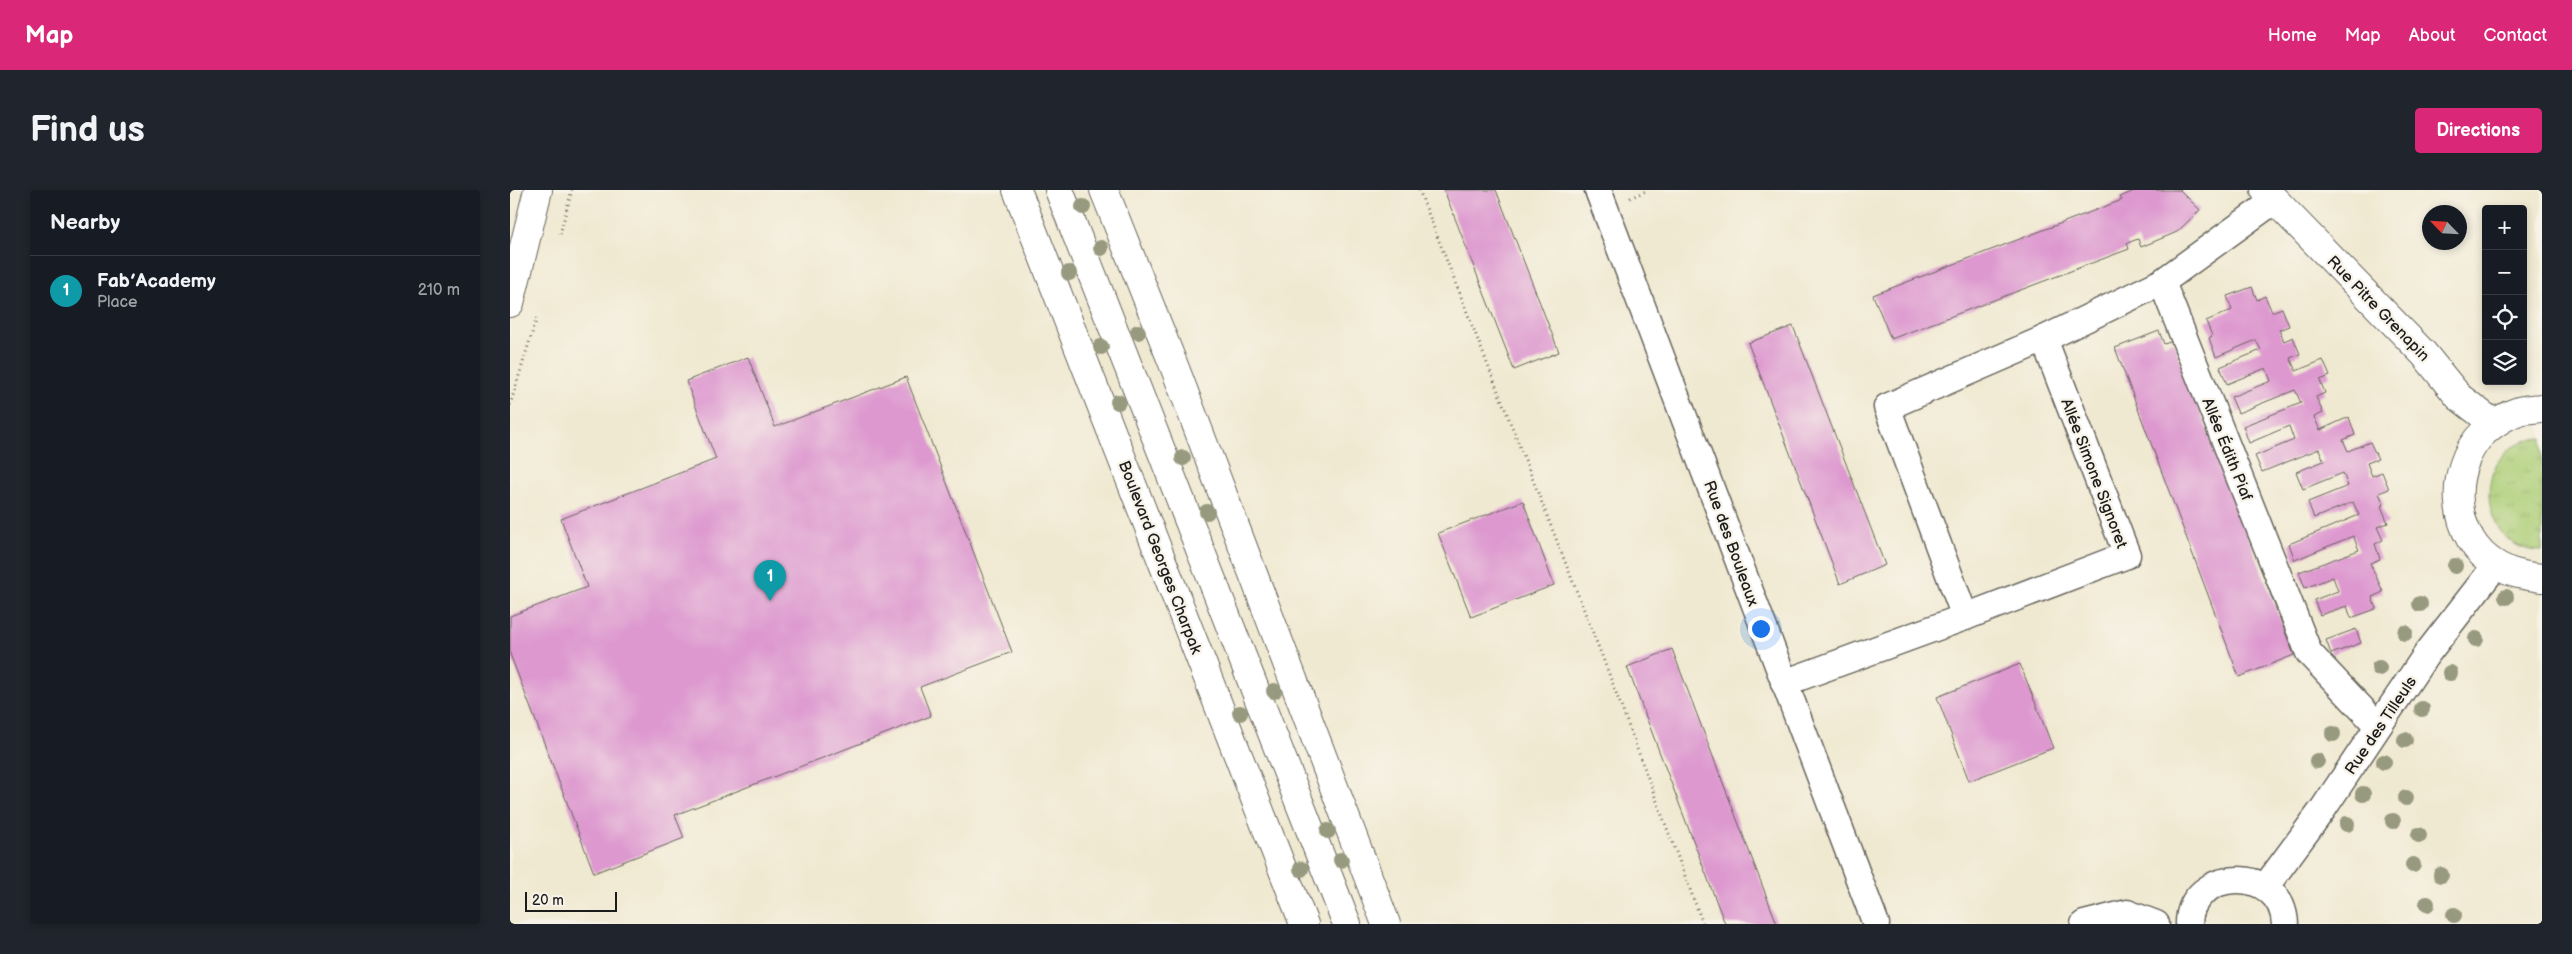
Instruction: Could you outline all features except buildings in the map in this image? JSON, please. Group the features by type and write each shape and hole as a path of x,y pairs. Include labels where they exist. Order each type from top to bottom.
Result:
{"main road":[{"path":"510,303 538,190"},
{"name":"Boulevard Georges Charpak","path":"1017,190 1304,924"},
{"path":"1059,190 1347,924"},
{"path":"1104,190 1176,371 1386,924"},
{"name":"Rue Pitre Grenapin","path":"2270,195 2424,354 2459,397 2494,423"},
{"path":"2542,408 2518,412 2494,423 2474,443 2461,468 2457,495 2462,522 2476,547 2496,565 2520,576 2542,578"}],"street":[{"name":"Rue des Bouleaux","path":"1598,190 1876,924"},
{"path":"1965,617 1887,407 2044,339 2162,282 2270,195"},
{"name":"Allée Édith Piaf","path":"2162,282 2310,653 2378,726"},
{"name":"Allée Simone Signoret","path":"1784,683 2127,555 2044,339"},
{"name":"Rue des Tilleuls","path":"2266,886 2323,809 2426,656 2496,565"},
{"path":"2189,924 2191,911 2200,896 2213,885 2239,879 2266,886 2278,902 2285,924"},
{"path":"2084,924 2127,913 2156,924"}],"path":[{"path":"1419,190 1606,666 1703,924"}],"green space":[{"path":"2542,438 2542,551 2519,547 2503,534 2493,516 2489,496 2492,475 2502,457 2518,443"}],"place":[{"name":"Fab’Academy","path":"770,601"}]}
